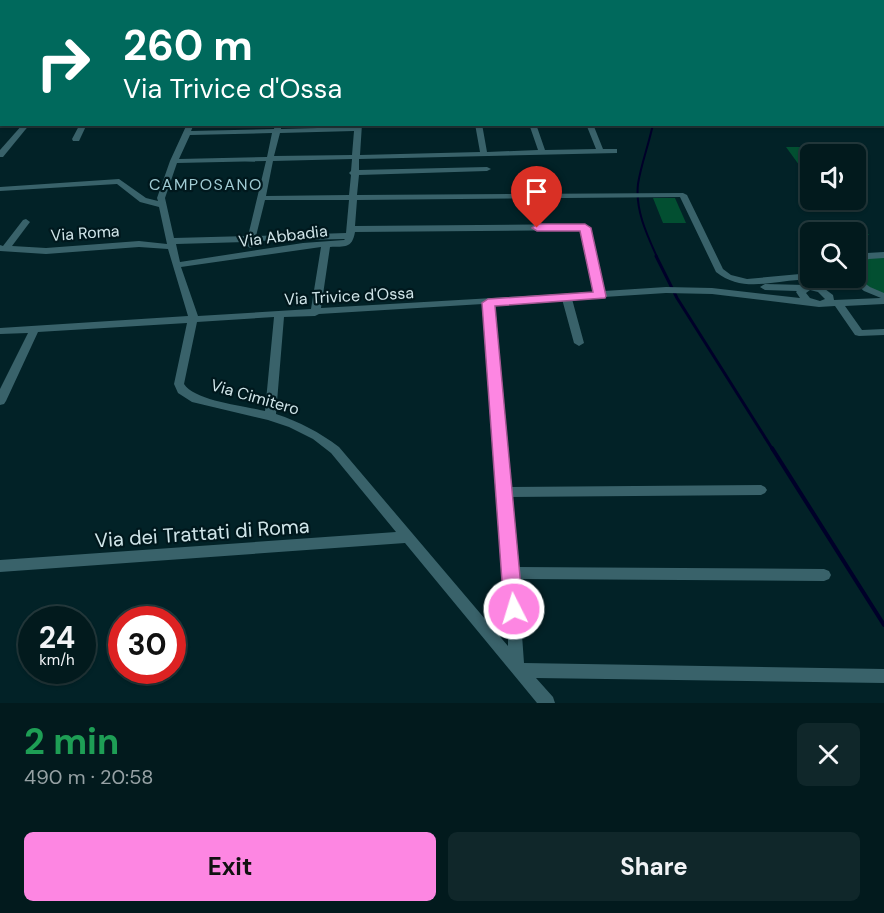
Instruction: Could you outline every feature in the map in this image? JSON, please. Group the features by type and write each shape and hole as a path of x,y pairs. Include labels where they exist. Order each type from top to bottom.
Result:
{"street":[{"path":"0,155 25,126"},
{"path":"76,139 83,126"},
{"path":"478,126 484,154"},
{"path":"533,126 542,152"},
{"path":"590,126 600,151"},
{"path":"189,129 358,127"},
{"name":"Via Abbadia","path":"176,265 248,254 341,244 350,235 358,127"},
{"path":"248,254 277,128"},
{"name":"Via Cimitero","path":"189,129 163,189 162,205 176,265 191,310 191,321 178,378 182,390 196,399 270,416 317,436 335,450 547,703"},
{"path":"174,161 614,151"},
{"path":"353,172 488,169"},
{"path":"0,189 119,181 143,200 162,205"},
{"path":"262,198 683,195 719,270 731,279 774,281 800,278"},
{"path":"3,248 26,222"},
{"path":"350,235 585,228 600,296"},
{"name":"Via Roma","path":"3,248 60,251 139,244 350,235"},
{"path":"315,313 326,245"},
{"path":"866,256 884,255"},
{"path":"687,288 800,288"},
{"path":"687,288 819,304 884,301"},
{"name":"Via Trivice d'Ossa","path":"0,331 600,296 687,288"},
{"path":"812,288 830,297 827,302 819,304 802,296 801,292 812,288"},
{"path":"866,288 884,296"},
{"path":"567,298 579,343"},
{"path":"488,303 518,668 884,676"},
{"path":"838,303 859,333 884,332"},
{"path":"270,416 279,315"},
{"path":"0,401 34,330"},
{"path":"504,492 762,490"},
{"name":"Via dei Trattati di Roma","path":"0,566 408,537"},
{"path":"510,573 824,575"}],"green space":[{"path":"786,147 800,147 800,166"},
{"path":"653,198 675,198 686,223 663,223"},
{"path":"884,257 884,294 866,285 866,260"}],"waterway":[{"path":"652,126 639,177 638,203 649,240 657,257"},
{"path":"656,256 677,298 773,450"},
{"path":"772,448 884,625"}],"district":[{"name":"CAMPOSANO","path":"206,184"}],"route":[{"path":"514,609 488,303 600,296 585,228 537,228"}]}
